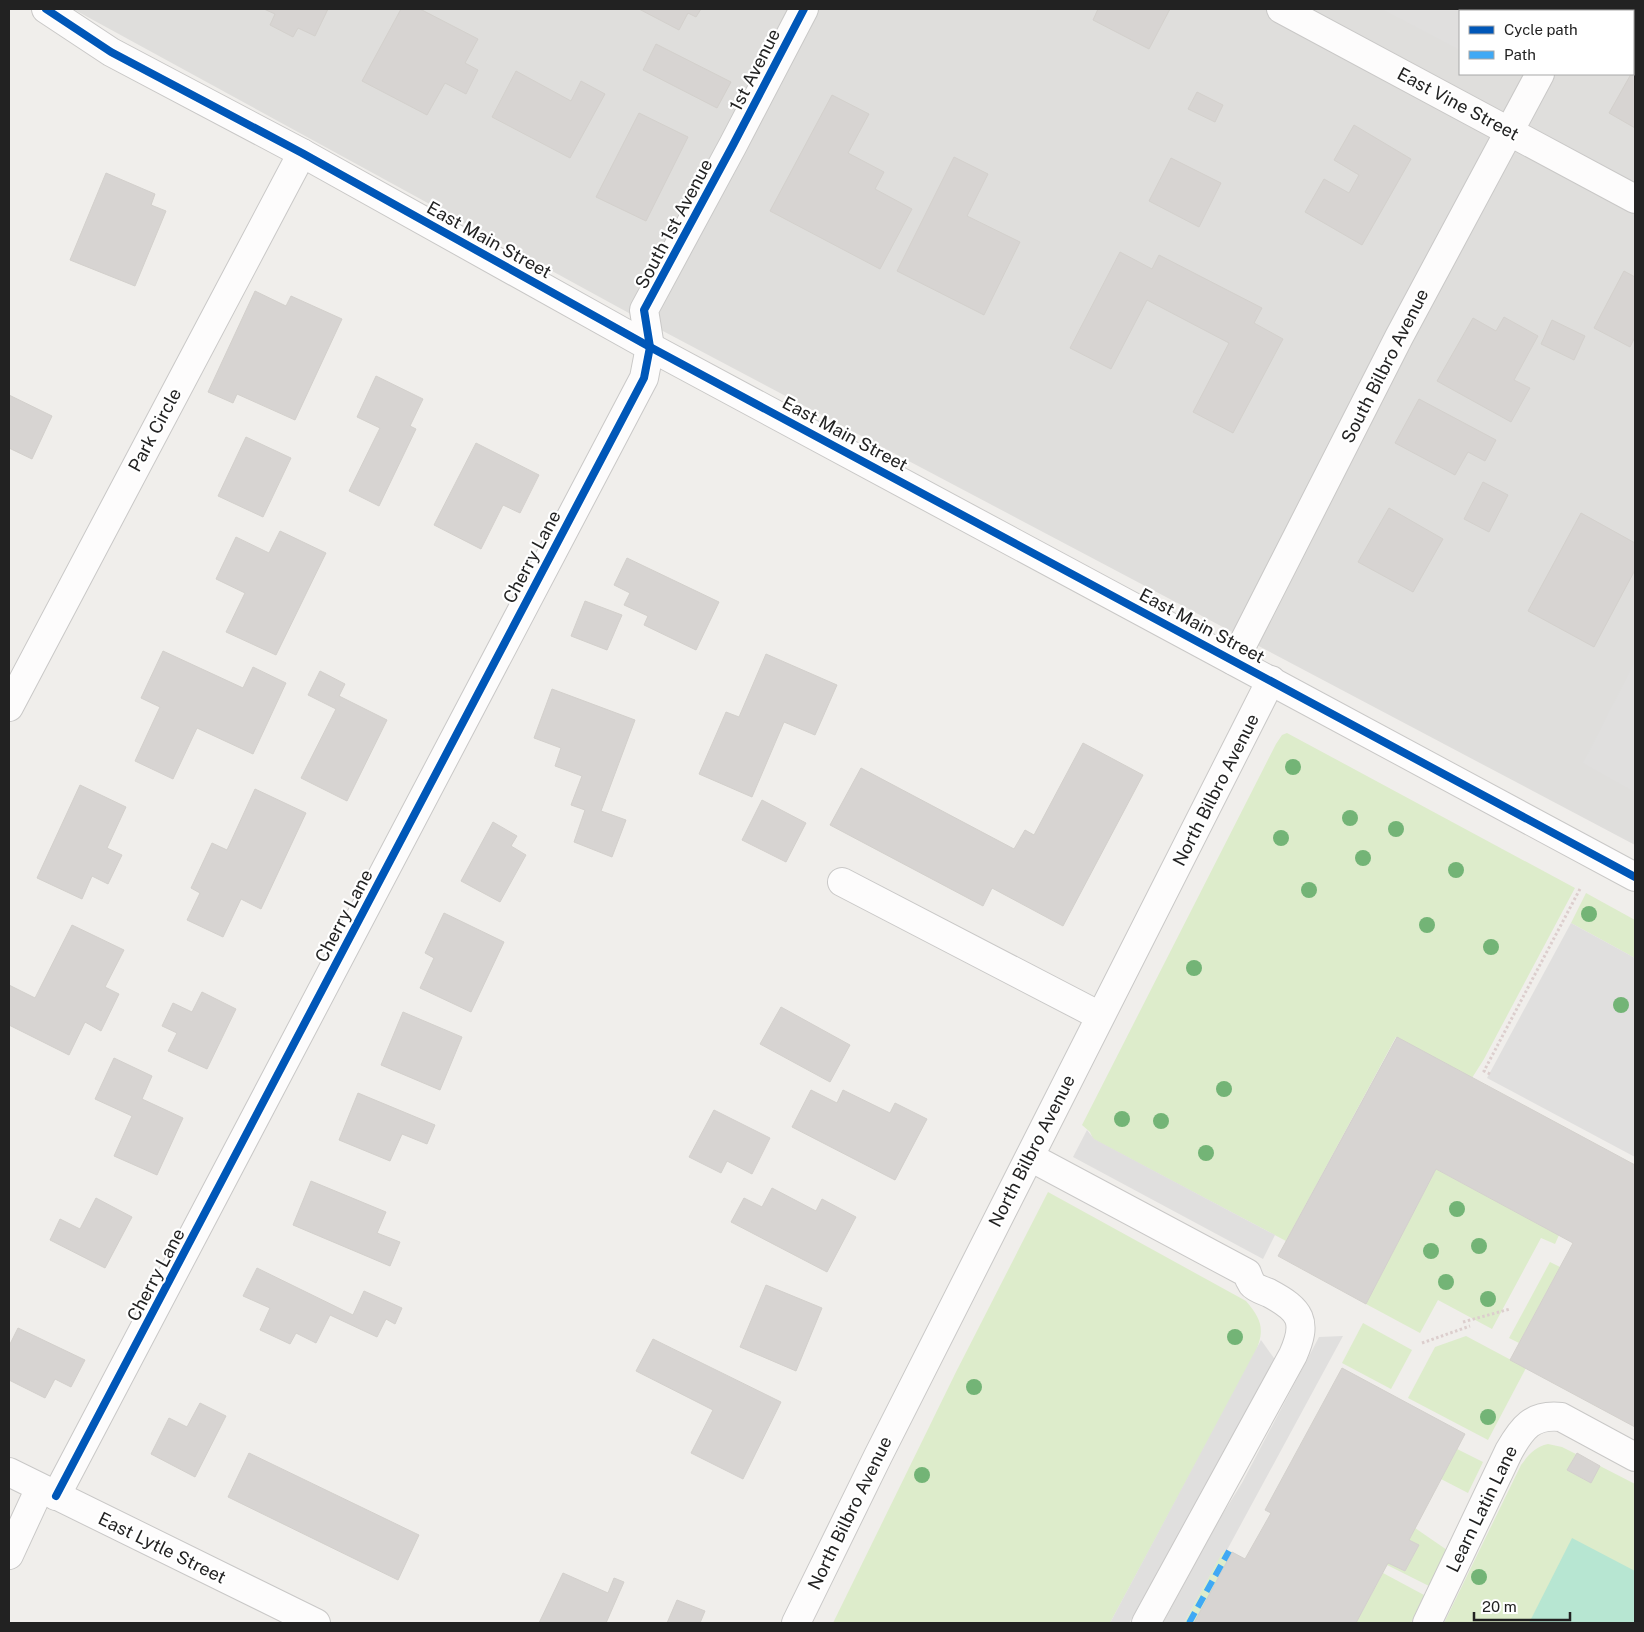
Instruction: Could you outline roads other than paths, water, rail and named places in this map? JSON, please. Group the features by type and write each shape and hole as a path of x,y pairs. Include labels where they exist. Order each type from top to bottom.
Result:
{"street":[{"name":"1st Avenue","path":"733,145 804,9"},
{"name":"East Vine Street","path":"1281,9 1635,199"},
{"name":"East Main Street","path":"58,12 111,52 302,153 650,346 1635,877"},
{"name":"South Bilbro Avenue","path":"1234,661 1399,337 1539,75"},
{"name":"South 1st Avenue","path":"650,346 644,310 733,145"},
{"name":"Park Circle","path":"9,707 302,153"},
{"name":"Cherry Lane","path":"9,1555 48,1492 644,378 650,346"},
{"name":"North Bilbro Avenue","path":"796,1623 878,1456 1271,680"},
{"path":"842,882 1100,1016"},
{"path":"1030,1157 1247,1273 1253,1285 1282,1300 1299,1315 1301,1329 1292,1355 1146,1623"},
{"name":"Learn Latin Lane","path":"1427,1623 1509,1451 1521,1431 1536,1420 1548,1416 1561,1417 1635,1457"},
{"name":"East Lytle Street","path":"9,1472 316,1623"}]}
